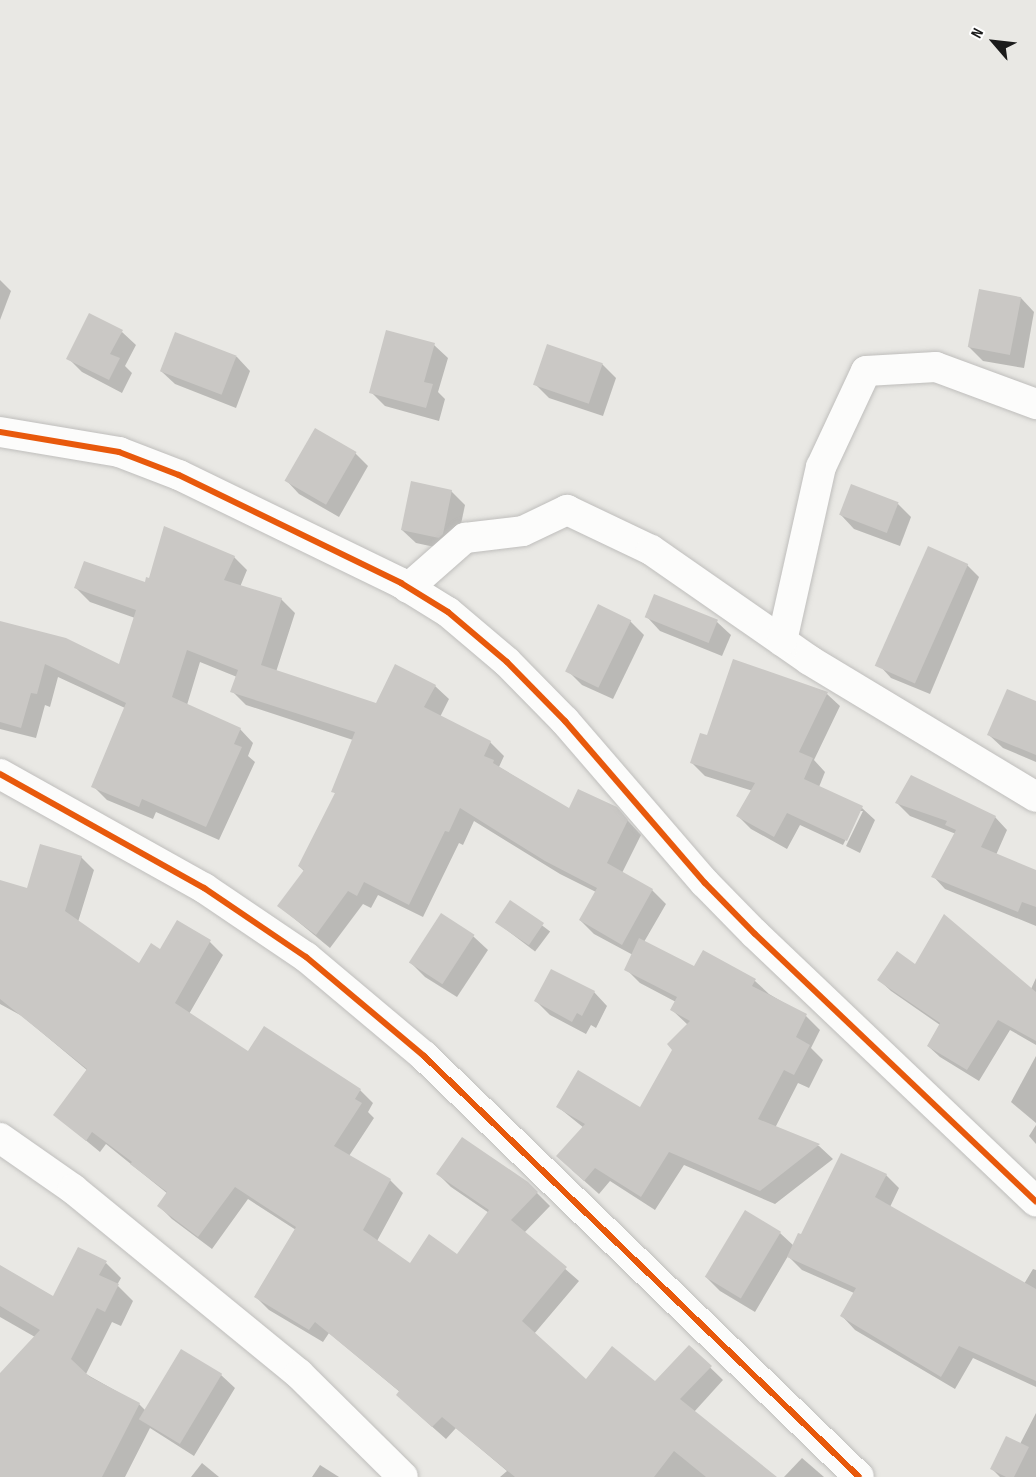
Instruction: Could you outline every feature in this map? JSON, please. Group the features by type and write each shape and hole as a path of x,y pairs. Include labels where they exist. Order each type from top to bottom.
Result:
{"street":[{"path":"782,641 821,467 866,371 936,367 1036,404"},
{"path":"0,432 119,452 179,475 408,588 448,612 507,662 565,721 705,883 1036,1202"},
{"path":"408,588 465,538 523,531 567,510 651,550 782,641 878,703 1036,797"},
{"path":"0,774 204,888 306,957 424,1056 859,1477"},
{"path":"0,1138 74,1189 299,1374 403,1477"}],"building":[{"path":"979,289 1021,297 1010,355 968,347"},
{"path":"89,313 123,330 110,354 120,358 109,380 66,359"},
{"path":"386,330 435,343 424,382 433,384 426,408 369,393"},
{"path":"175,332 237,356 222,395 160,371"},
{"path":"547,344 603,363 589,404 533,385"},
{"path":"315,428 357,452 326,505 284,481"},
{"path":"411,481 452,490 443,534 439,538 401,530"},
{"path":"851,484 899,502 887,533 839,515"},
{"path":"164,526 235,556 224,580 282,598 261,665 376,703 395,664 436,685 424,707 491,741 484,756 494,760 493,763 569,808 578,789 617,807 628,820 607,863 653,889 622,945 579,920 597,888 545,861 460,808 449,832 445,831 409,905 364,882 357,896 348,891 316,935 277,906 304,870 298,866 335,793 331,792 355,732 230,692 238,670 187,650 172,697 241,728 234,744 242,747 206,827 142,799 139,807 91,787 126,703 45,664 37,694 31,693 21,728 0,722 0,621 66,638 119,664 136,610 74,588 84,561 145,582 146,577 149,578"},
{"path":"928,546 968,564 915,684 875,666"},
{"path":"654,594 718,620 709,643 645,617"},
{"path":"598,604 631,620 598,688 565,671"},
{"path":"733,659 828,692 799,752 813,758 804,779 863,806 847,841 787,813 774,837 736,816 755,783 690,763 700,733 707,735"},
{"path":"1007,689 1036,701 1036,755 987,735"},
{"path":"911,775 996,816 981,847 1036,870 1036,907 1022,902 1018,912 931,877 956,830 945,825 947,821 895,803"},
{"path":"40,844 82,856 65,911 139,963 151,943 160,949 177,920 211,940 175,1003 248,1051 264,1026 361,1089 355,1099 362,1103 334,1146 391,1179 363,1230 410,1263 429,1234 457,1254 489,1210 436,1174 462,1137 528,1182 538,1192 511,1220 567,1267 522,1321 586,1379 612,1346 655,1381 689,1345 712,1366 680,1399 777,1477 706,1477 674,1451 654,1477 515,1477 442,1417 432,1427 396,1395 399,1391 315,1322 309,1330 254,1297 296,1227 235,1187 198,1237 157,1206 167,1192 130,1164 132,1162 92,1132 86,1141 53,1115 87,1069 0,999 0,880 27,888"},
{"path":"510,900 544,923 529,945 495,922"},
{"path":"441,913 475,935 442,984 409,962"},
{"path":"944,914 1036,992 1036,1041 998,1020 967,1070 927,1046 940,1023 877,980 897,951 915,964"},
{"path":"639,938 694,966 703,950 756,979 752,986 807,1014 796,1037 810,1045 794,1075 784,1070 758,1119 820,1144 760,1191 669,1152 641,1197 595,1168 584,1181 556,1156 585,1124 556,1107 578,1070 640,1107 672,1050 667,1044 690,1021 670,1010 677,997 624,970"},
{"path":"551,969 595,991 582,1016 577,1013 572,1022 534,1001"},
{"path":"841,1153 887,1174 875,1197 1036,1289 1036,1381 959,1346 941,1377 840,1316 856,1288 787,1257 798,1233 801,1234"},
{"path":"745,1210 781,1232 741,1298 705,1277"},
{"path":"78,1247 107,1261 99,1275 119,1284 105,1312 97,1308 71,1359 90,1377 140,1403 102,1477 0,1477 0,1373 40,1330 0,1306 0,1265 53,1296"},
{"path":"181,1349 222,1374 180,1444 139,1419"},
{"path":"1006,1436 1029,1447 1014,1477 1006,1477 990,1469"}],"cycle path":[{"path":"0,432 119,452 179,475 401,583 448,612 507,662 565,721 705,883 755,934 1036,1202"},
{"path":"0,774 204,888 306,957 424,1056 859,1477"}]}
